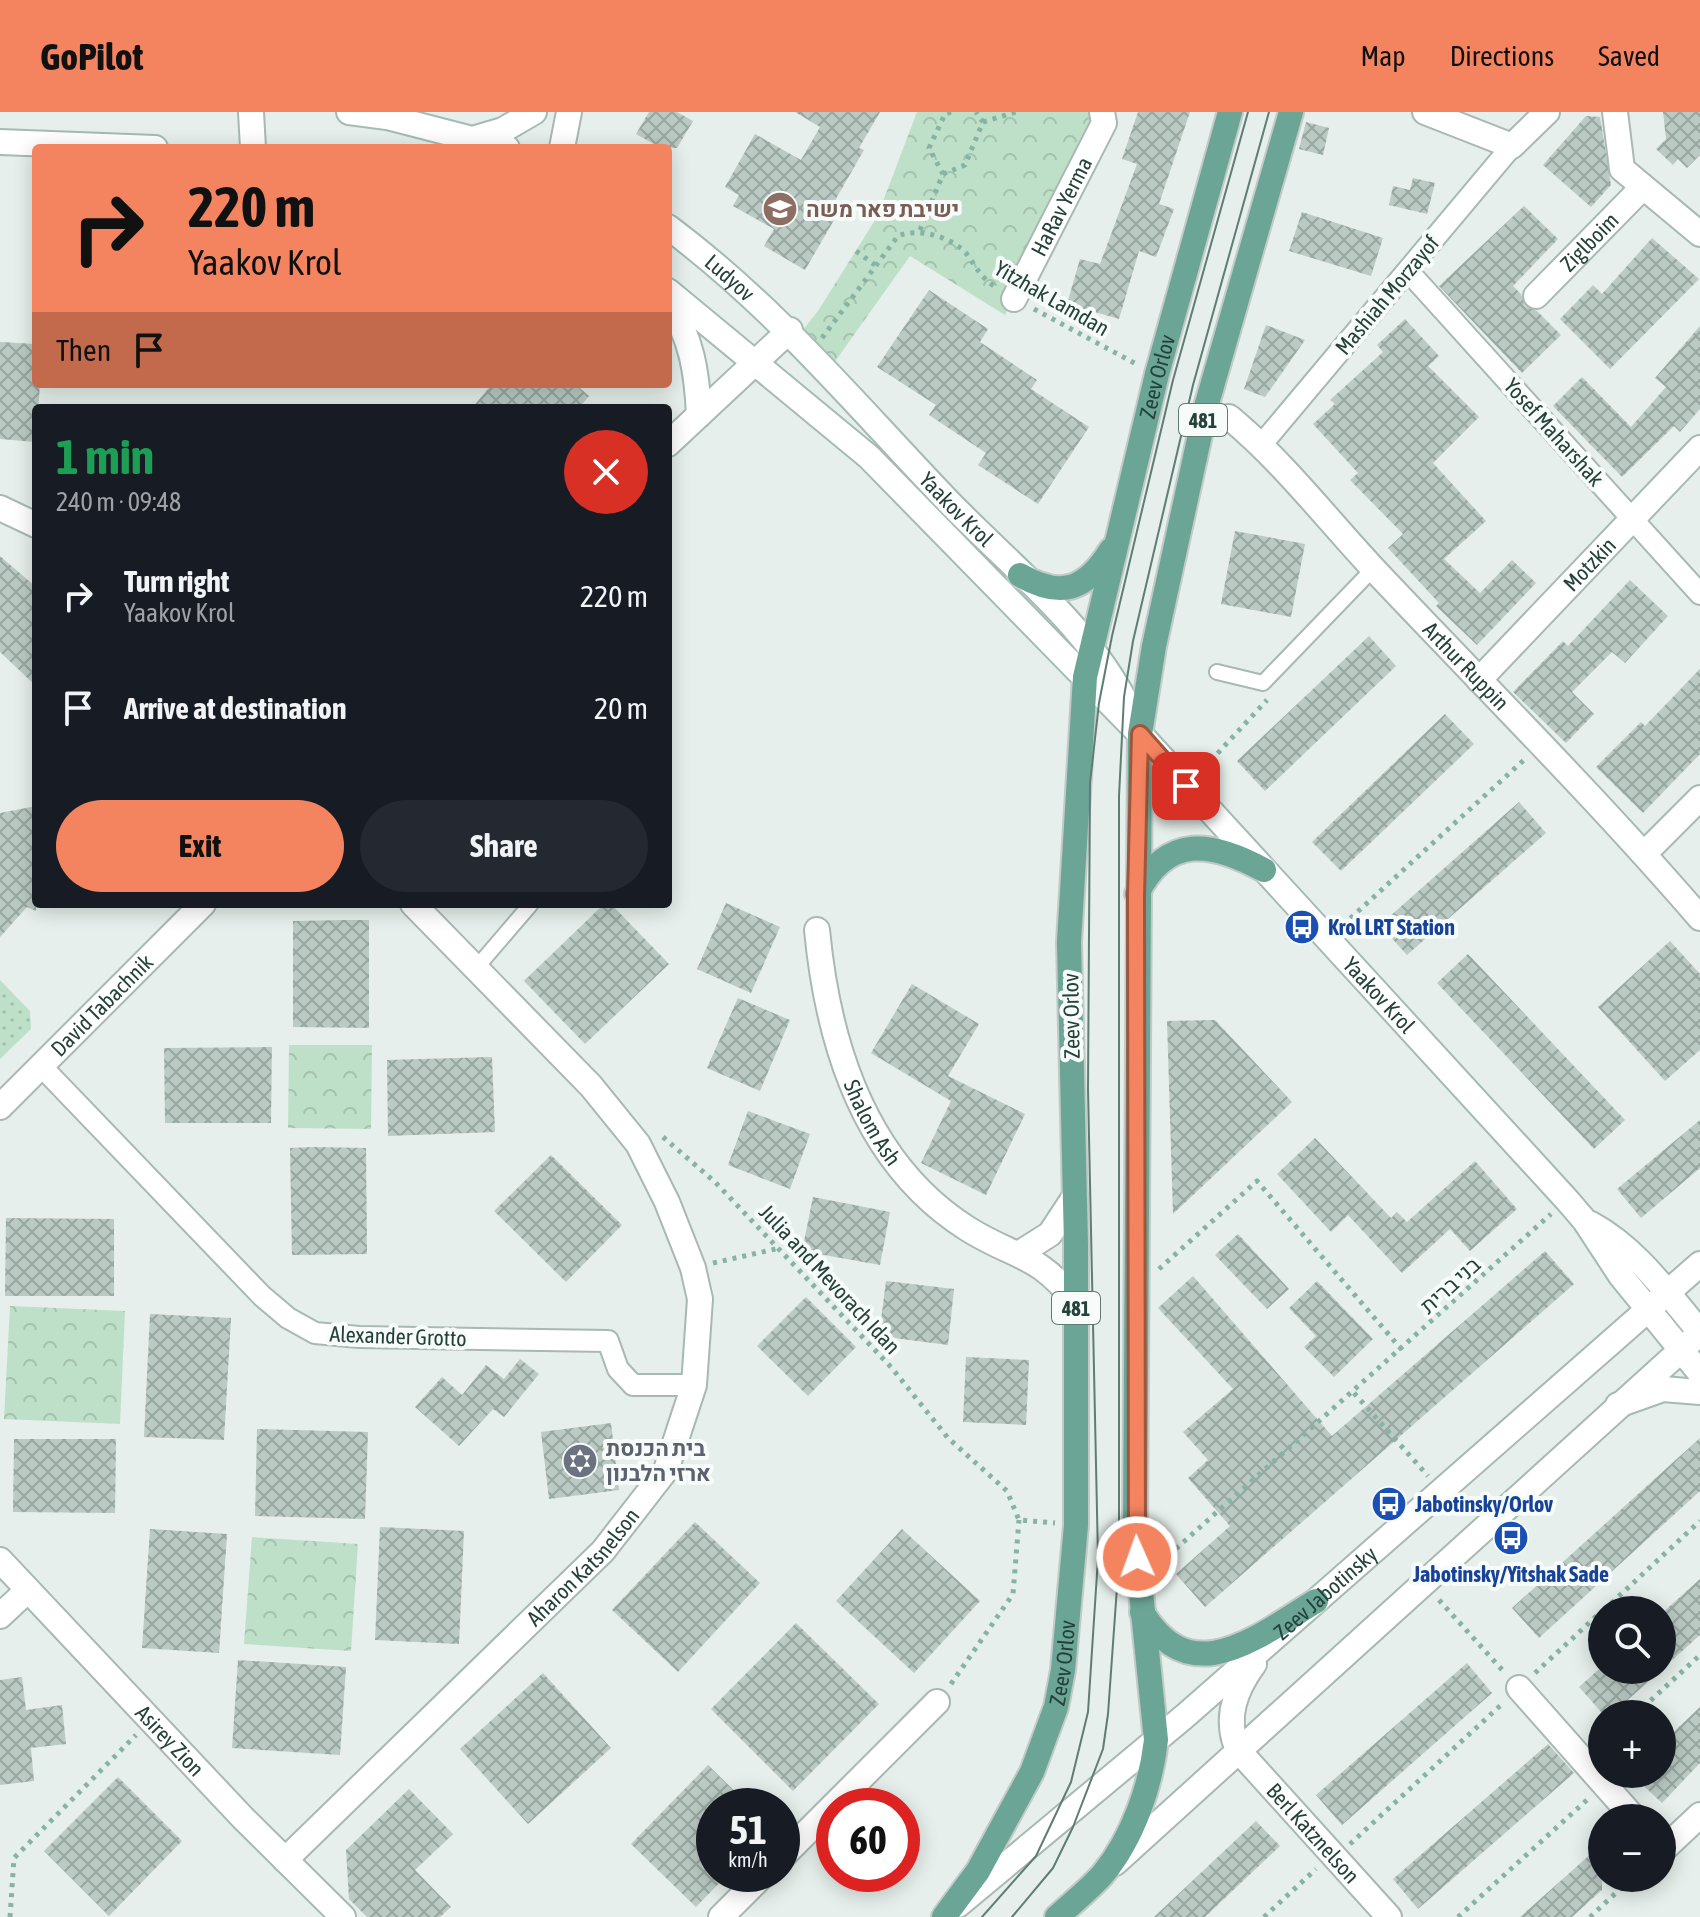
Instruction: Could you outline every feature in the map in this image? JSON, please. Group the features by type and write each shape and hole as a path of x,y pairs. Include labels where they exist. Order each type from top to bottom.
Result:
{"main road":[{"name":"Zeev Orlov","path":"947,1914 1010,1816 1047,1734 1065,1655 1076,1525 1075,1196 1069,942 1085,677 1157,374 1230,112"},
{"name":"481","path":"1057,1917 1104,1873 1132,1825 1154,1761 1156,1740 1140,1609 1135,1533 1136,896 1140,734 1154,646 1206,407 1291,112"},
{"path":"1020,575 1045,588 1066,589 1078,585 1100,567 1121,526"},
{"path":"1136,896 1149,874 1167,856 1201,847 1227,852 1264,870"},
{"path":"1140,1609 1171,1647 1197,1656 1242,1644 1316,1601"}],"street":[{"path":"251,112 253,144"},
{"path":"349,112 382,114 495,144"},
{"path":"476,138 503,130 534,112"},
{"path":"563,144 569,112"},
{"name":"HaRav Yerma","path":"1014,299 1104,123 1102,112"},
{"path":"1425,112 1512,146 1547,112"},
{"path":"1615,112 1622,169 1700,234"},
{"path":"0,142 52,144"},
{"name":"Mashiah Morzayof","path":"1262,444 1512,146"},
{"name":"Ziglboim","path":"1536,296 1643,187"},
{"name":"Ludyov","path":"672,230 790,330"},
{"name":"Yosef Maharshak","path":"1408,271 1700,594"},
{"path":"672,294 756,364"},
{"path":"672,309 687,335 696,364 699,415"},
{"path":"672,440 790,330"},
{"name":"Yaakov Krol","path":"790,330 1090,647 1124,697 1140,734"},
{"name":"Yaakov Krol","path":"756,364 869,457 1140,734 1567,1200 1646,1309 1700,1373"},
{"name":"Arthur Ruppin","path":"1229,417 1262,444 1373,569 1645,853 1700,918"},
{"name":"Motzkin","path":"1479,680 1700,448"},
{"path":"0,508 32,523"},
{"path":"1645,853 1700,798"},
{"name":"David Tabachnik","path":"0,1107 199,908"},
{"name":"Aharon Katsnelson","path":"285,1860 603,1551 666,1470 694,1385 700,1299 693,1268 667,1202 638,1144 591,1086 417,908"},
{"name":"Shalom Ash","path":"817,930 822,985 833,1037 853,1091 882,1143 916,1188 965,1228 1044,1266 1076,1303"},
{"name":"Alexander Grotto","path":"41,1066 262,1296 288,1318 315,1333 359,1337 608,1341 618,1369 633,1385 694,1385"},
{"path":"1020,1253 1050,1234 1075,1196"},
{"name":"Yaakov Krol","path":"1585,1221 1629,1250 1700,1333"},
{"name":"Zeev Jabotinsky","path":"947,1914 1287,1627 1700,1264"},
{"path":"1287,1627 1257,1658 1238,1689 1230,1721 1238,1750 1700,1333"},
{"path":"1618,1405 1663,1389 1700,1392"},
{"name":"Asirey Zion","path":"0,1560 150,1720 343,1917"},
{"path":"0,1616 28,1590"},
{"path":"1519,1688 1588,1767"},
{"path":"800,1839 937,1702"},
{"name":"Berl Katznelson","path":"1238,1750 1389,1917"},
{"name":"481","path":"1104,1873 1238,1750"},
{"path":"1607,1788 1621,1804"},
{"path":"1676,1838 1700,1815"},
{"path":"721,1917 746,1892"}],"lane":[{"path":"1217,672 1263,683 1373,569"},
{"path":"477,967 528,908"}],"path":[{"path":"943,174 929,148 945,114 951,112"},
{"path":"976,112 983,122"},
{"path":"983,122 1016,112"},
{"path":"812,353 898,236 920,230 943,174 965,165 983,122"},
{"name":"Yitzhak Lamdan","path":"920,230 962,250 982,278 1014,299 1157,374"},
{"path":"856,251 875,265"},
{"path":"1186,786 1268,704 1263,683"},
{"path":"1328,939 1541,745"},
{"name":"Julia and Mevorach Idan","path":"660,1134 715,1182 780,1248 891,1367 948,1438 1007,1491 1019,1520"},
{"path":"1136,1290 1257,1181 1402,1350"},
{"name":"בני ברית","path":"1139,1582 1567,1200"},
{"path":"693,1268 780,1248"},
{"path":"1354,1393 1441,1491"},
{"path":"937,1702 1013,1594 1019,1520 1076,1525"},
{"path":"1619,1596 1700,1521"},
{"path":"1423,1582 1519,1688"},
{"path":"1335,1859 1588,1625"},
{"path":"1651,1700 1700,1655"},
{"path":"10,1917 14,1858 150,1720"},
{"path":"1458,1917 1601,1788"},
{"path":"1264,1917 1301,1883"},
{"path":"1590,1917 1617,1892"}],"green space":[{"path":"917,112 1102,112 1005,315 910,256 829,370 797,337 818,311 877,217"},
{"path":"0,980 30,1011 31,1029 0,1059"},
{"path":"289,1045 372,1045 371,1129 288,1128"},
{"path":"10,1306 125,1311 120,1424 4,1419"},
{"path":"252,1537 358,1544 351,1651 244,1644"}],"building":[{"path":"649,112 677,112 693,121 677,148 672,148 672,144 654,144 636,134"},
{"path":"795,112 880,112 859,148 864,150 833,204 841,208 805,270 764,246 774,229 733,206 739,195 725,187 755,134 801,160 820,127"},
{"path":"1138,112 1190,112 1159,204 1174,209 1156,257 1139,251 1119,319 1067,304 1080,259 1100,264 1137,164 1122,159"},
{"path":"1663,112 1700,112 1700,155 1687,168 1678,159 1673,165 1656,149 1666,139"},
{"path":"1586,116 1600,117 1611,185 1591,207 1543,165"},
{"path":"1306,122 1329,128 1323,155 1299,149"},
{"path":"1413,178 1435,183 1427,214 1389,205 1393,186 1410,190"},
{"path":"1524,206 1558,239 1513,286 1521,294 1525,306 1537,311 1561,335 1522,373 1439,286"},
{"path":"1302,212 1383,238 1371,276 1289,251"},
{"path":"1652,238 1699,279 1610,369 1560,319 1593,285 1602,294"},
{"path":"929,290 988,329 980,342 1037,380 1031,389 1089,427 1038,504 978,465 986,453 929,415 936,405 877,367"},
{"path":"1405,319 1439,356 1428,366 1479,417 1433,463 1486,521 1444,559 1480,593 1512,560 1536,583 1477,645 1436,606 1439,603 1388,548 1403,534 1350,480 1358,473 1313,424 1335,404 1330,400 1383,352 1377,345"},
{"path":"1266,325 1305,340 1265,397 1244,389"},
{"path":"1700,326 1700,409 1680,432 1674,426 1622,477 1553,406 1582,377 1631,427 1666,387 1655,378"},
{"path":"0,342 32,344 32,388 40,388 39,404 32,404 32,442 0,439"},
{"path":"489,388 580,388 589,396 582,404 475,404"},
{"path":"1235,531 1305,544 1291,617 1221,604"},
{"path":"0,556 32,584 32,682 0,652"},
{"path":"1630,580 1668,616 1625,663 1612,652 1572,692 1594,714 1566,743 1513,692 1563,641 1568,646"},
{"path":"1369,636 1396,666 1265,791 1237,761"},
{"path":"1700,669 1700,754 1643,813 1596,767 1641,722 1645,726"},
{"path":"1445,714 1474,744 1341,871 1312,842"},
{"path":"1519,802 1546,833 1407,955 1380,925"},
{"path":"32,807 32,908 36,911 27,907 0,937 0,813"},
{"path":"726,903 780,927 751,993 697,969"},
{"path":"600,908 615,908 669,964 585,1044 524,981"},
{"path":"369,920 369,1028 293,1027 293,921"},
{"path":"1670,941 1700,974 1700,1050 1665,1081 1598,1007"},
{"path":"1468,954 1625,1120 1594,1149 1437,983"},
{"path":"912,984 979,1024 948,1076 1025,1114 986,1195 921,1163 951,1101 871,1053"},
{"path":"738,998 790,1020 760,1091 707,1068"},
{"path":"1215,1020 1292,1102 1173,1214 1167,1021"},
{"path":"272,1047 271,1123 165,1123 164,1048"},
{"path":"492,1057 495,1132 388,1136 387,1060"},
{"path":"748,1111 810,1134 790,1189 728,1165"},
{"path":"1700,1120 1700,1168 1641,1218 1617,1189"},
{"path":"1315,1138 1391,1218 1397,1212 1407,1222 1475,1161 1517,1209 1470,1251 1450,1229 1402,1273 1348,1215 1331,1232 1277,1174"},
{"path":"290,1148 366,1148 367,1254 292,1255"},
{"path":"551,1155 622,1225 566,1282 494,1211"},
{"path":"813,1197 890,1212 880,1265 802,1251"},
{"path":"6,1218 114,1219 114,1296 5,1296"},
{"path":"1238,1234 1289,1289 1267,1309 1215,1255"},
{"path":"1545,1251 1574,1284 1205,1607 1176,1574 1230,1526 1188,1478 1208,1460 1183,1432 1233,1389 1158,1308 1193,1276 1332,1436"},
{"path":"886,1281 954,1289 948,1345 879,1336"},
{"path":"1317,1281 1373,1339 1334,1377 1304,1347 1316,1336 1289,1308"},
{"path":"806,1297 856,1347 808,1396 757,1346"},
{"path":"150,1314 231,1318 224,1440 144,1437"},
{"path":"966,1357 1029,1360 1026,1425 963,1422"},
{"path":"520,1359 539,1374 504,1417 493,1409 459,1446 415,1407 442,1377 462,1395 486,1365 504,1379"},
{"name":"בית הכנסת ארזי הלבנון","path":"611,1423 619,1490 549,1499 541,1432"},
{"path":"257,1429 368,1432 365,1519 255,1516"},
{"path":"1700,1438 1700,1491 1539,1638 1512,1608"},
{"path":"14,1439 116,1439 115,1513 13,1512"},
{"path":"695,1522 760,1583 678,1672 612,1610"},
{"path":"380,1527 464,1531 459,1644 375,1640"},
{"path":"150,1529 227,1534 219,1653 142,1648"},
{"path":"902,1529 980,1601 914,1673 836,1601"},
{"path":"1700,1579 1700,1635 1676,1656 1676,1600"},
{"path":"796,1623 879,1704 796,1788 790,1788 711,1709"},
{"path":"238,1660 346,1667 340,1755 232,1748"},
{"path":"1467,1663 1492,1693 1342,1825 1316,1795"},
{"path":"543,1673 611,1748 528,1824 460,1749"},
{"path":"22,1677 26,1710 62,1705 66,1744 31,1748 34,1781 0,1785 0,1680"},
{"path":"1588,1679 1588,1684 1645,1684 1628,1700 1591,1700 1579,1687"},
{"path":"1700,1707 1700,1763 1662,1803 1646,1788 1676,1788 1676,1730"},
{"path":"1548,1744 1574,1773 1418,1909 1393,1879"},
{"path":"708,1765 732,1788 696,1788 696,1892 711,1892 696,1907 631,1844"},
{"path":"118,1777 182,1841 109,1916 44,1851"},
{"path":"409,1789 453,1834 415,1870 451,1907 440,1917 367,1917 349,1899 346,1850"},
{"path":"1256,1821 1280,1846 1205,1917 1154,1917"},
{"path":"1588,1856 1588,1892 1600,1892 1572,1917 1520,1917"}],"tram line":[{"path":"982,1917 1036,1856 1071,1782 1088,1712 1098,1558 1088,1089 1090,783 1099,703 1112,636 1173,380 1248,112"},
{"path":"1012,1917 1053,1868 1073,1827 1103,1749 1108,1714 1119,1559 1119,796 1124,697 1133,641 1193,385 1269,112"}],"place":[{"name":"ישיבת פאר משה","path":"780,209"},
{"name":"Krol LRT Station","path":"1302,927"},
{"name":"בית הכנסת ארזי הלבנון","path":"580,1461"},
{"name":"Jabotinsky/Orlov","path":"1389,1504"},
{"name":"Jabotinsky/Yitshak Sade","path":"1511,1538"}],"route":[{"path":"1137,1557 1136,896 1140,734 1186,786"}]}
